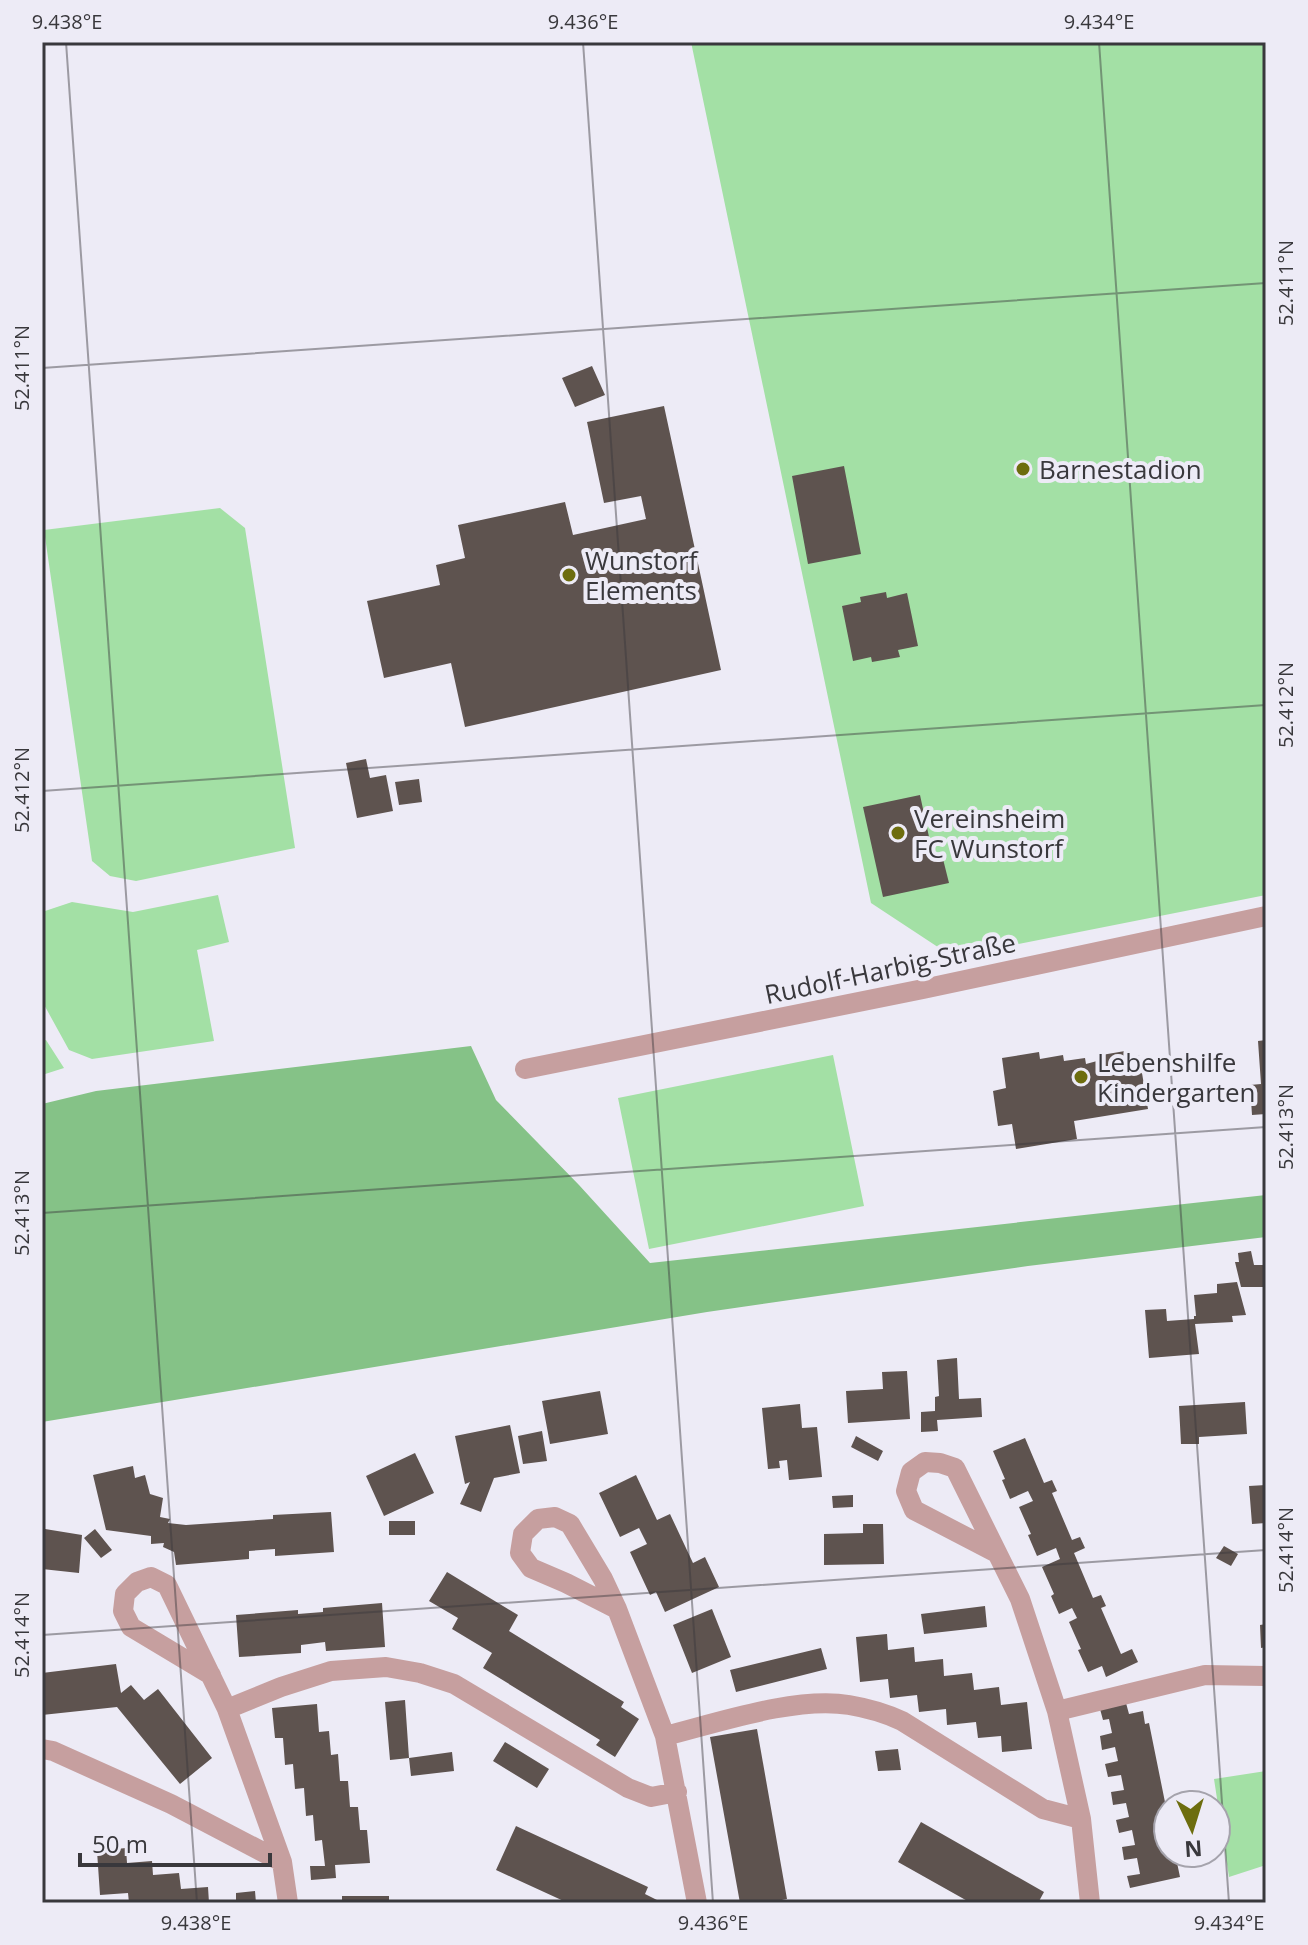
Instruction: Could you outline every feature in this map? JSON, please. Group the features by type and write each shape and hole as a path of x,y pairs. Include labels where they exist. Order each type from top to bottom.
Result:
{"street":[{"name":"Rudolf-Harbig-Straße","path":"525,1069 1266,916"},
{"path":"997,1553 914,1510 906,1491 911,1472 925,1462 955,1468 1020,1599 1057,1711 1081,1819 1090,1903"},
{"path":"617,1609 531,1568 520,1553 523,1534 538,1519 555,1517 570,1524 603,1579 617,1609 665,1736 697,1903"},
{"path":"211,1675 131,1627 123,1611 125,1594 137,1582 151,1577 167,1585 211,1675 227,1709 282,1862 288,1903"},
{"path":"227,1709 331,1671 386,1667 420,1673 454,1684 628,1788 651,1797 677,1792"},
{"path":"1057,1711 1205,1675 1266,1676"},
{"path":"665,1736 794,1705 846,1704 883,1712 902,1721 1043,1809 1081,1819"},
{"path":"42,1749 53,1751 171,1804 282,1862"}],"green space":[{"name":"Barnestadion","path":"691,42 1266,42 1266,895 953,957 871,903"},
{"path":"220,508 245,528 295,848 136,881 110,876 92,861 44,530"},
{"path":"218,895 229,942 197,950 214,1041 92,1059 69,1050 42,1001 42,912 72,902 133,912"},
{"path":"46,1040 64,1068 42,1075 42,1041"},
{"path":"471,1046 496,1100 650,1263 1266,1195 1266,1237 1028,1266 707,1312 42,1422 42,1104 96,1091"},
{"path":"833,1055 864,1206 649,1249 618,1098"},
{"path":"1266,1771 1266,1865 1229,1877 1228,1869 1232,1869 1232,1789 1216,1789 1214,1779"}],"building":[{"path":"592,366 605,395 575,407 562,378"},
{"name":"Wunstorf Elements","path":"664,406 721,670 465,727 451,663 384,678 367,601 440,585 436,565 465,558 458,525 565,502 573,535 646,519 641,496 604,503 587,422"},
{"path":"844,466 861,554 808,564 792,476"},
{"path":"886,592 887,598 907,593 918,646 898,650 900,657 872,662 871,657 853,661 842,606 861,602 860,597"},
{"path":"366,759 370,778 386,775 393,811 357,818 346,763"},
{"path":"419,779 422,802 399,805 395,782"},
{"name":"Vereinsheim FC Wunstorf","path":"920,795 934,860 943,859 949,883 883,897 863,807"},
{"path":"1266,1040 1266,1114 1252,1115 1250,1085 1261,1084 1258,1041"},
{"name":"Lebenshilfe Kindergarten","path":"1125,1051 1126,1057 1139,1055 1148,1109 1074,1121 1077,1139 1016,1149 1012,1124 998,1126 993,1091 1006,1088 1002,1058 1039,1052 1040,1059 1063,1055 1064,1061 1085,1058 1086,1064 1097,1061 1096,1056"},
{"path":"1251,1251 1254,1265 1266,1265 1266,1287 1241,1287 1235,1262 1239,1262 1238,1253"},
{"path":"1237,1282 1246,1315 1232,1316 1233,1322 1195,1324 1199,1354 1149,1358 1145,1310 1166,1309 1167,1321 1194,1319 1194,1295 1217,1293 1217,1284"},
{"path":"957,1358 959,1399 981,1398 982,1417 937,1420 938,1431 921,1432 921,1412 935,1411 935,1397 939,1396 937,1360"},
{"path":"907,1371 910,1419 848,1423 846,1391 883,1389 882,1372"},
{"path":"600,1391 608,1434 550,1444 542,1401"},
{"path":"1245,1402 1247,1434 1199,1437 1199,1444 1181,1444 1179,1406"},
{"path":"800,1404 802,1428 817,1427 822,1477 789,1480 787,1460 779,1461 780,1468 768,1469 762,1408"},
{"path":"510,1425 520,1473 494,1478 481,1512 460,1504 470,1482 465,1484 455,1436"},
{"path":"542,1431 547,1461 523,1464 518,1436"},
{"path":"856,1436 883,1451 878,1461 851,1447"},
{"path":"1025,1438 1044,1483 1052,1480 1057,1491 1052,1493 1072,1540 1080,1537 1085,1548 1074,1553 1093,1598 1101,1595 1106,1606 1101,1608 1121,1654 1132,1649 1138,1662 1106,1677 1102,1666 1088,1672 1069,1622 1077,1618 1072,1608 1059,1614 1051,1596 1054,1594 1042,1567 1060,1559 1056,1548 1037,1556 1019,1507 1033,1501 1028,1491 1010,1499 1002,1480 1005,1479 993,1451"},
{"path":"415,1453 434,1493 384,1516 366,1476"},
{"path":"133,1466 135,1478 145,1475 150,1494 163,1498 160,1517 170,1519 168,1523 186,1525 331,1512 334,1552 275,1556 275,1549 249,1551 249,1559 176,1565 174,1552 163,1547 164,1543 151,1544 151,1536 106,1530 93,1475"},
{"path":"636,1475 657,1520 670,1514 693,1563 705,1557 719,1587 665,1612 656,1592 650,1595 630,1552 647,1544 639,1528 620,1537 599,1493"},
{"path":"1266,1485 1266,1523 1252,1524 1249,1486"},
{"path":"853,1495 853,1507 833,1508 832,1496"},
{"path":"43,1519 45,1529 82,1535 79,1573 42,1569"},
{"path":"389,1521 415,1521 415,1535 389,1535"},
{"path":"863,1524 883,1524 884,1564 824,1565 824,1534 863,1533"},
{"path":"95,1529 112,1550 101,1558 84,1538"},
{"path":"1224,1546 1238,1554 1231,1566 1216,1558"},
{"path":"447,1572 518,1615 509,1631 624,1702 621,1707 639,1719 615,1757 596,1745 600,1740 483,1668 492,1653 452,1629 458,1618 429,1601"},
{"path":"382,1603 385,1647 326,1651 325,1642 301,1645 301,1653 239,1657 236,1615 298,1610 298,1614 323,1612 323,1608"},
{"path":"985,1606 987,1627 924,1634 921,1614"},
{"path":"712,1609 731,1657 692,1673 673,1625"},
{"path":"1266,1624 1266,1647 1261,1648 1260,1625"},
{"path":"887,1634 888,1650 914,1647 915,1662 943,1659 944,1676 972,1673 974,1690 999,1687 1001,1705 1027,1702 1032,1749 1002,1752 1001,1736 978,1738 976,1722 947,1725 946,1709 919,1712 917,1695 890,1698 888,1679 860,1682 856,1637"},
{"path":"821,1648 827,1669 736,1692 730,1670"},
{"path":"116,1664 121,1693 131,1685 144,1700 158,1689 212,1758 180,1784 117,1707 42,1715 42,1673"},
{"path":"405,1700 409,1758 390,1760 385,1702"},
{"path":"1126,1703 1129,1714 1143,1711 1145,1724 1149,1723 1162,1789 1152,1789 1152,1869 1178,1869 1180,1877 1130,1888 1127,1876 1140,1874 1137,1858 1124,1860 1122,1847 1135,1845 1132,1830 1119,1833 1116,1820 1129,1817 1126,1803 1113,1805 1111,1792 1124,1790 1121,1775 1108,1777 1105,1764 1118,1761 1115,1747 1102,1750 1100,1736 1112,1733 1109,1719 1103,1720 1100,1709"},
{"path":"317,1704 319,1732 329,1731 331,1755 338,1754 340,1781 348,1781 350,1807 358,1807 360,1830 367,1830 370,1863 335,1865 336,1878 311,1880 310,1866 325,1866 322,1840 315,1841 313,1815 306,1816 304,1788 295,1789 293,1764 285,1765 283,1738 275,1738 272,1708"},
{"path":"757,1729 787,1899 740,1903 710,1737"},
{"path":"505,1742 549,1769 537,1788 493,1761"},
{"path":"898,1749 901,1770 878,1771 875,1751"},
{"path":"452,1752 454,1771 411,1776 409,1758"},
{"path":"921,1822 1044,1892 1038,1903 971,1903 898,1862"},
{"path":"516,1826 648,1887 645,1894 663,1903 568,1903 496,1870"},
{"path":"126,1848 127,1863 152,1861 153,1875 179,1873 181,1889 208,1887 209,1903 129,1903 128,1893 100,1895 97,1851"},
{"path":"255,1891 256,1903 236,1903 236,1893"},
{"path":"342,1896 389,1896 389,1903 342,1903"}],"place":[{"name":"Barnestadion","path":"1023,469"},
{"name":"Wunstorf Elements","path":"569,575"},
{"name":"Vereinsheim FC Wunstorf","path":"898,833"},
{"name":"Lebenshilfe Kindergarten","path":"1081,1077"}]}
